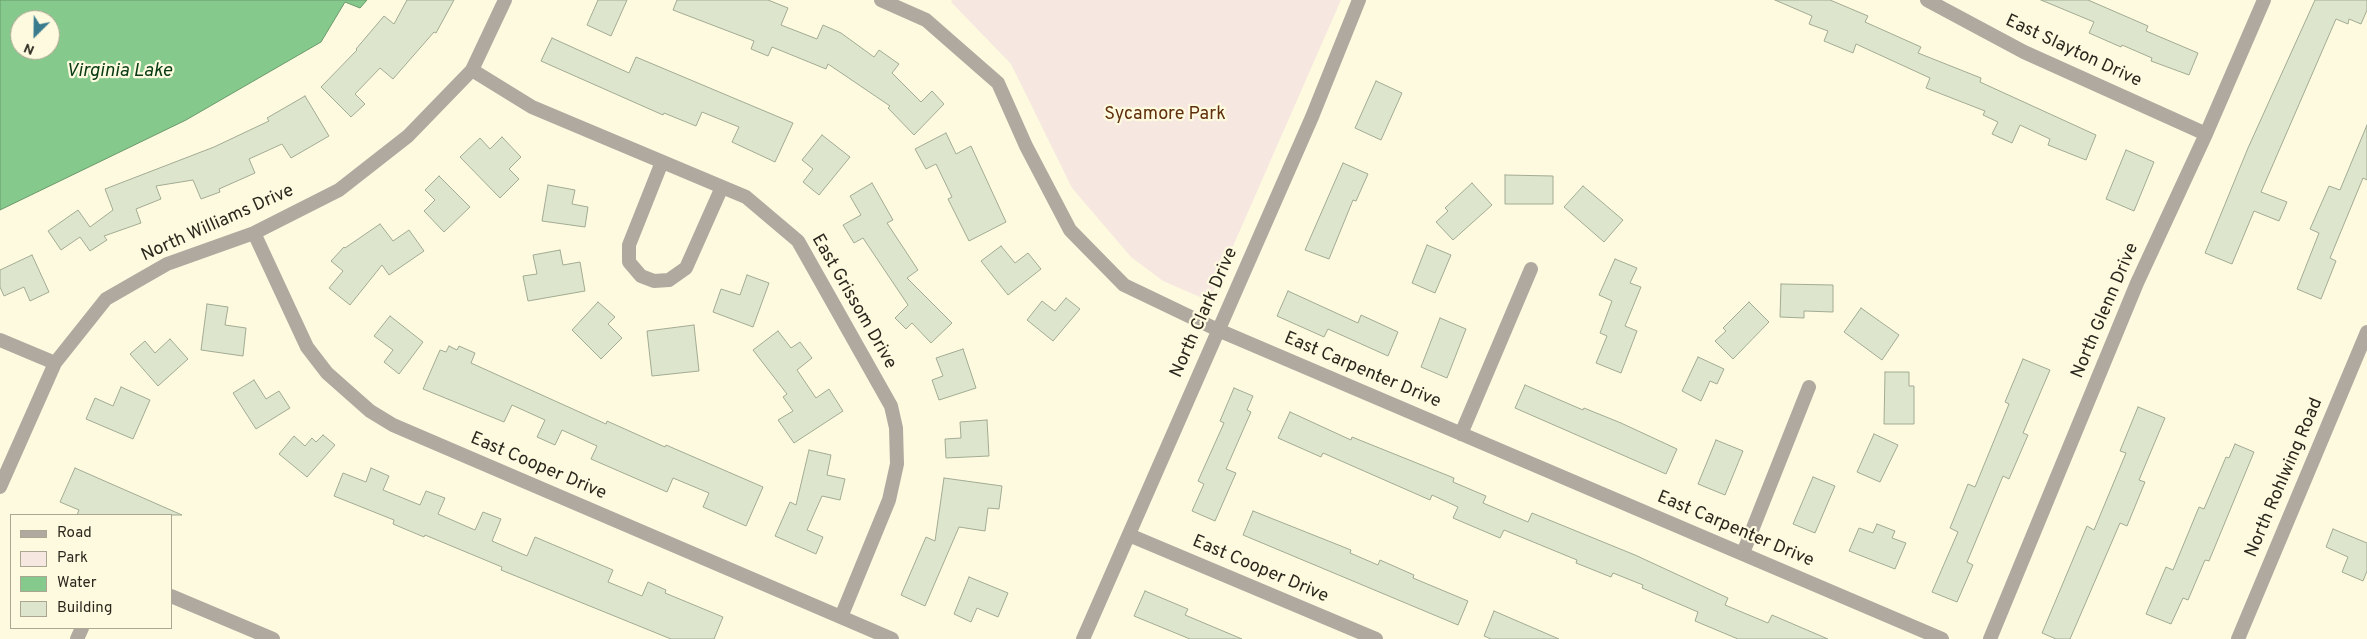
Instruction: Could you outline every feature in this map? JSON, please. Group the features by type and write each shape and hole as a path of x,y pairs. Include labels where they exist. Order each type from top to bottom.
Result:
{"street":[{"name":"North Williams Drive","path":"0,487 55,363 106,299 167,264 254,233 339,190 408,136 472,70 505,0"},
{"name":"East Carpenter Drive","path":"881,0 926,20 998,83 1026,146 1070,230 1124,285 1218,330 1942,639"},
{"name":"North Clark Drive","path":"1083,639 1312,117 1359,0"},
{"name":"East Slayton Drive","path":"1927,0 2024,52 2206,134"},
{"name":"North Glenn Drive","path":"1990,639 2137,283 2206,134 2264,0"},
{"name":"East Grissom Drive","path":"472,70 532,107 746,197 798,241 891,406 897,445 894,482 841,617"},
{"path":"662,162 629,245 629,262 641,276 654,281 669,280 686,268 722,187"},
{"name":"East Cooper Drive","path":"254,233 307,347 327,373 370,411 393,425 892,639"},
{"path":"1461,434 1531,269"},
{"name":"North Rohlwing Road","path":"2238,639 2367,332"},
{"path":"0,340 55,363"},
{"path":"1743,553 1809,387"},
{"name":"East Cooper Drive","path":"1129,535 1376,639"},
{"path":"172,596 273,639"}],"green space":[{"name":"Sycamore Park","path":"952,0 1341,0 1209,301 1163,281 1131,257 1072,188 1011,64 951,2"}],"water":[{"name":"Virginia Lake","path":"0,0 367,0 360,8 345,2 321,42 186,120 0,210"}],"building":[{"path":"407,0 454,0 436,33 434,32 393,79 380,68 355,94 365,104 351,117 321,87 357,50 384,16 394,24"},
{"path":"598,0 627,0 611,36 587,25"},
{"path":"677,0 768,0 788,8 781,25 817,39 823,25 841,33 874,57 879,50 899,64 892,73 921,102 932,91 944,104 914,135 888,108 890,106 828,64 826,69 772,47 768,56 751,49 754,41 673,10"},
{"path":"1775,0 1830,0 1868,16 1865,22 1921,47 1918,53 1981,78 1980,82 2096,135 2086,160 2048,145 2050,139 2020,125 2012,143 1992,134 1998,122 1983,115 1985,111 1926,88 1930,78 1856,44 1853,53 1824,41 1828,31 1809,24 1812,16"},
{"path":"2041,0 2088,0 2148,26 2146,31 2198,53 2189,75 2151,61 2152,58 2089,33 2094,22"},
{"path":"2315,0 2367,0 2367,10 2361,24 2349,19 2348,24 2336,19 2261,192 2287,202 2279,221 2254,211 2232,264 2205,253 2248,148"},
{"path":"552,38 629,73 636,57 793,123 775,162 732,142 739,127 702,112 696,126 664,113 663,115 541,61"},
{"path":"1376,81 1402,93 1381,140 1355,128"},
{"path":"305,96 329,136 291,158 282,144 249,159 255,173 219,189 220,192 201,199 193,180 156,186 161,199 136,209 141,223 104,236 107,240 90,251 80,237 61,250 48,231 78,210 90,227 113,210 105,189 214,147 269,121 267,118"},
{"path":"2367,125 2367,180 2363,178 2330,258 2336,261 2321,299 2297,289 2319,233 2310,229 2329,186 2340,190"},
{"path":"946,133 956,154 971,146 1006,222 969,241 948,199 952,197 936,164 926,169 915,149"},
{"path":"822,135 850,157 819,195 803,182 813,169 802,160"},
{"path":"502,137 521,157 509,169 519,179 500,198 460,157 480,138 490,149"},
{"path":"2126,150 2154,162 2134,211 2106,199"},
{"path":"1343,163 1368,174 1356,201 1353,200 1329,259 1305,250"},
{"path":"1505,175 1553,176 1553,204 1505,204"},
{"path":"439,176 470,207 444,232 424,211 435,200 425,190"},
{"path":"872,183 893,220 887,223 918,270 907,278 952,323 931,343 912,323 906,329 895,318 908,305 863,238 854,243 843,225 861,215 850,196"},
{"path":"1472,183 1492,205 1453,240 1436,222 1448,211 1445,208"},
{"path":"548,185 575,190 572,204 588,207 585,227 542,221"},
{"path":"1583,186 1623,220 1604,242 1564,207"},
{"path":"380,224 393,241 409,230 424,251 389,275 382,265 350,305 329,288 343,271 331,261 344,247"},
{"path":"1427,245 1451,255 1435,293 1412,283"},
{"path":"1001,246 1015,263 1028,253 1041,269 1008,295 981,261"},
{"path":"560,250 563,265 580,262 585,291 528,301 523,276 537,274 533,255"},
{"path":"32,255 49,292 30,301 24,287 4,296 0,287 0,270"},
{"path":"1615,259 1637,268 1630,283 1641,287 1625,326 1637,331 1621,373 1596,363 1607,336 1600,333 1612,301 1599,295"},
{"path":"747,275 769,283 753,327 713,312 721,289 740,295"},
{"path":"1781,284 1833,285 1833,312 1804,311 1804,318 1780,317"},
{"path":"1288,291 1358,323 1361,315 1398,332 1388,356 1328,329 1324,337 1277,316"},
{"path":"1066,298 1080,309 1053,341 1027,320 1042,301 1055,311"},
{"path":"598,302 615,317 608,324 622,338 601,359 572,330"},
{"path":"1749,302 1769,322 1733,359 1715,341 1726,331 1723,328"},
{"path":"207,304 228,307 225,325 246,328 243,356 201,350"},
{"path":"1861,308 1899,335 1882,360 1844,332"},
{"path":"390,316 423,342 399,374 384,362 393,350 374,336"},
{"path":"1440,318 1466,329 1447,378 1421,367"},
{"path":"694,325 699,371 652,376 647,331"},
{"path":"778,331 791,348 800,342 812,358 797,370 816,398 829,389 843,411 794,443 778,420 793,411 783,397 787,394 753,350"},
{"path":"170,339 188,359 158,386 130,354 145,341 155,353"},
{"path":"449,346 457,350 459,346 475,353 471,363 606,424 607,421 763,487 746,526 703,507 709,493 673,478 667,492 591,459 597,446 562,430 555,445 537,437 545,420 512,405 504,422 423,389 440,350 446,352"},
{"path":"963,349 976,388 939,400 932,380 943,376 936,358"},
{"path":"1698,357 1724,369 1717,384 1710,381 1701,401 1682,391"},
{"path":"2023,359 2050,370 2023,433 2028,435 2009,479 2003,476 1967,562 1973,565 1957,602 1932,592 1958,532 1950,528 1968,484 1975,487 2009,404 2005,402"},
{"path":"1885,372 1909,372 1909,386 1914,386 1914,424 1884,424"},
{"path":"254,380 266,399 279,391 290,408 256,429 233,393"},
{"path":"1525,385 1583,410 1584,408 1621,423 1677,449 1666,474 1515,408"},
{"path":"121,387 150,400 133,439 86,419 95,398 113,406"},
{"path":"1234,388 1253,396 1247,410 1251,412 1226,469 1236,473 1215,521 1192,511 1204,484 1198,481 1224,423 1220,421"},
{"path":"2138,407 2165,418 2139,480 2145,482 2127,526 2120,523 2070,639 2056,639 2042,633 2087,526 2094,530 2126,453 2120,451"},
{"path":"1290,412 1351,440 1352,437 1454,478 1453,482 1486,496 1483,503 1528,522 1532,513 1635,555 1728,598 1725,605 1768,623 1772,615 1828,639 1738,639 1695,621 1698,612 1642,588 1643,585 1613,573 1611,577 1576,563 1577,560 1504,530 1500,538 1453,518 1458,507 1432,495 1430,500 1323,453 1321,457 1278,438"},
{"path":"987,420 989,456 946,458 945,439 961,438 960,422"},
{"path":"1874,434 1898,445 1880,482 1857,472"},
{"path":"323,435 335,445 307,477 279,454 294,436 305,446 312,438 316,442"},
{"path":"1716,440 1743,451 1725,495 1698,484"},
{"path":"2235,444 2254,452 2209,561 2205,560 2188,600 2183,598 2171,624 2146,614 2166,567 2173,570 2199,507 2204,509 2226,457 2229,458"},
{"path":"809,450 831,455 827,475 845,479 840,500 822,496 807,530 823,537 816,554 775,536 790,502 796,505"},
{"path":"75,468 182,515 77,514 79,510 60,502"},
{"path":"371,468 389,476 383,490 420,505 426,491 445,498 438,514 475,530 483,512 501,519 492,541 527,556 535,537 613,570 608,582 642,596 648,582 666,590 665,593 723,617 714,639 671,639 501,570 502,567 425,535 424,537 393,524 394,520 334,496 343,473 366,482"},
{"path":"1813,477 1835,486 1815,533 1793,524"},
{"path":"944,478 1002,486 999,509 988,508 985,531 959,527 925,606 901,595 926,537 935,541"},
{"path":"1253,511 1351,550 1350,553 1378,565 1380,560 1414,575 1413,578 1468,601 1458,625 1243,535"},
{"path":"1877,524 1895,531 1892,538 1906,543 1895,569 1849,551 1859,528 1873,533"},
{"path":"2333,529 2367,543 2367,571 2363,581 2342,572 2348,557 2326,547"},
{"path":"969,577 1008,593 998,617 977,608 971,622 954,614"},
{"path":"1145,591 1188,609 1185,615 1242,639 1190,639 1134,616"},
{"path":"1494,611 1559,639 1491,639 1484,636"}]}
